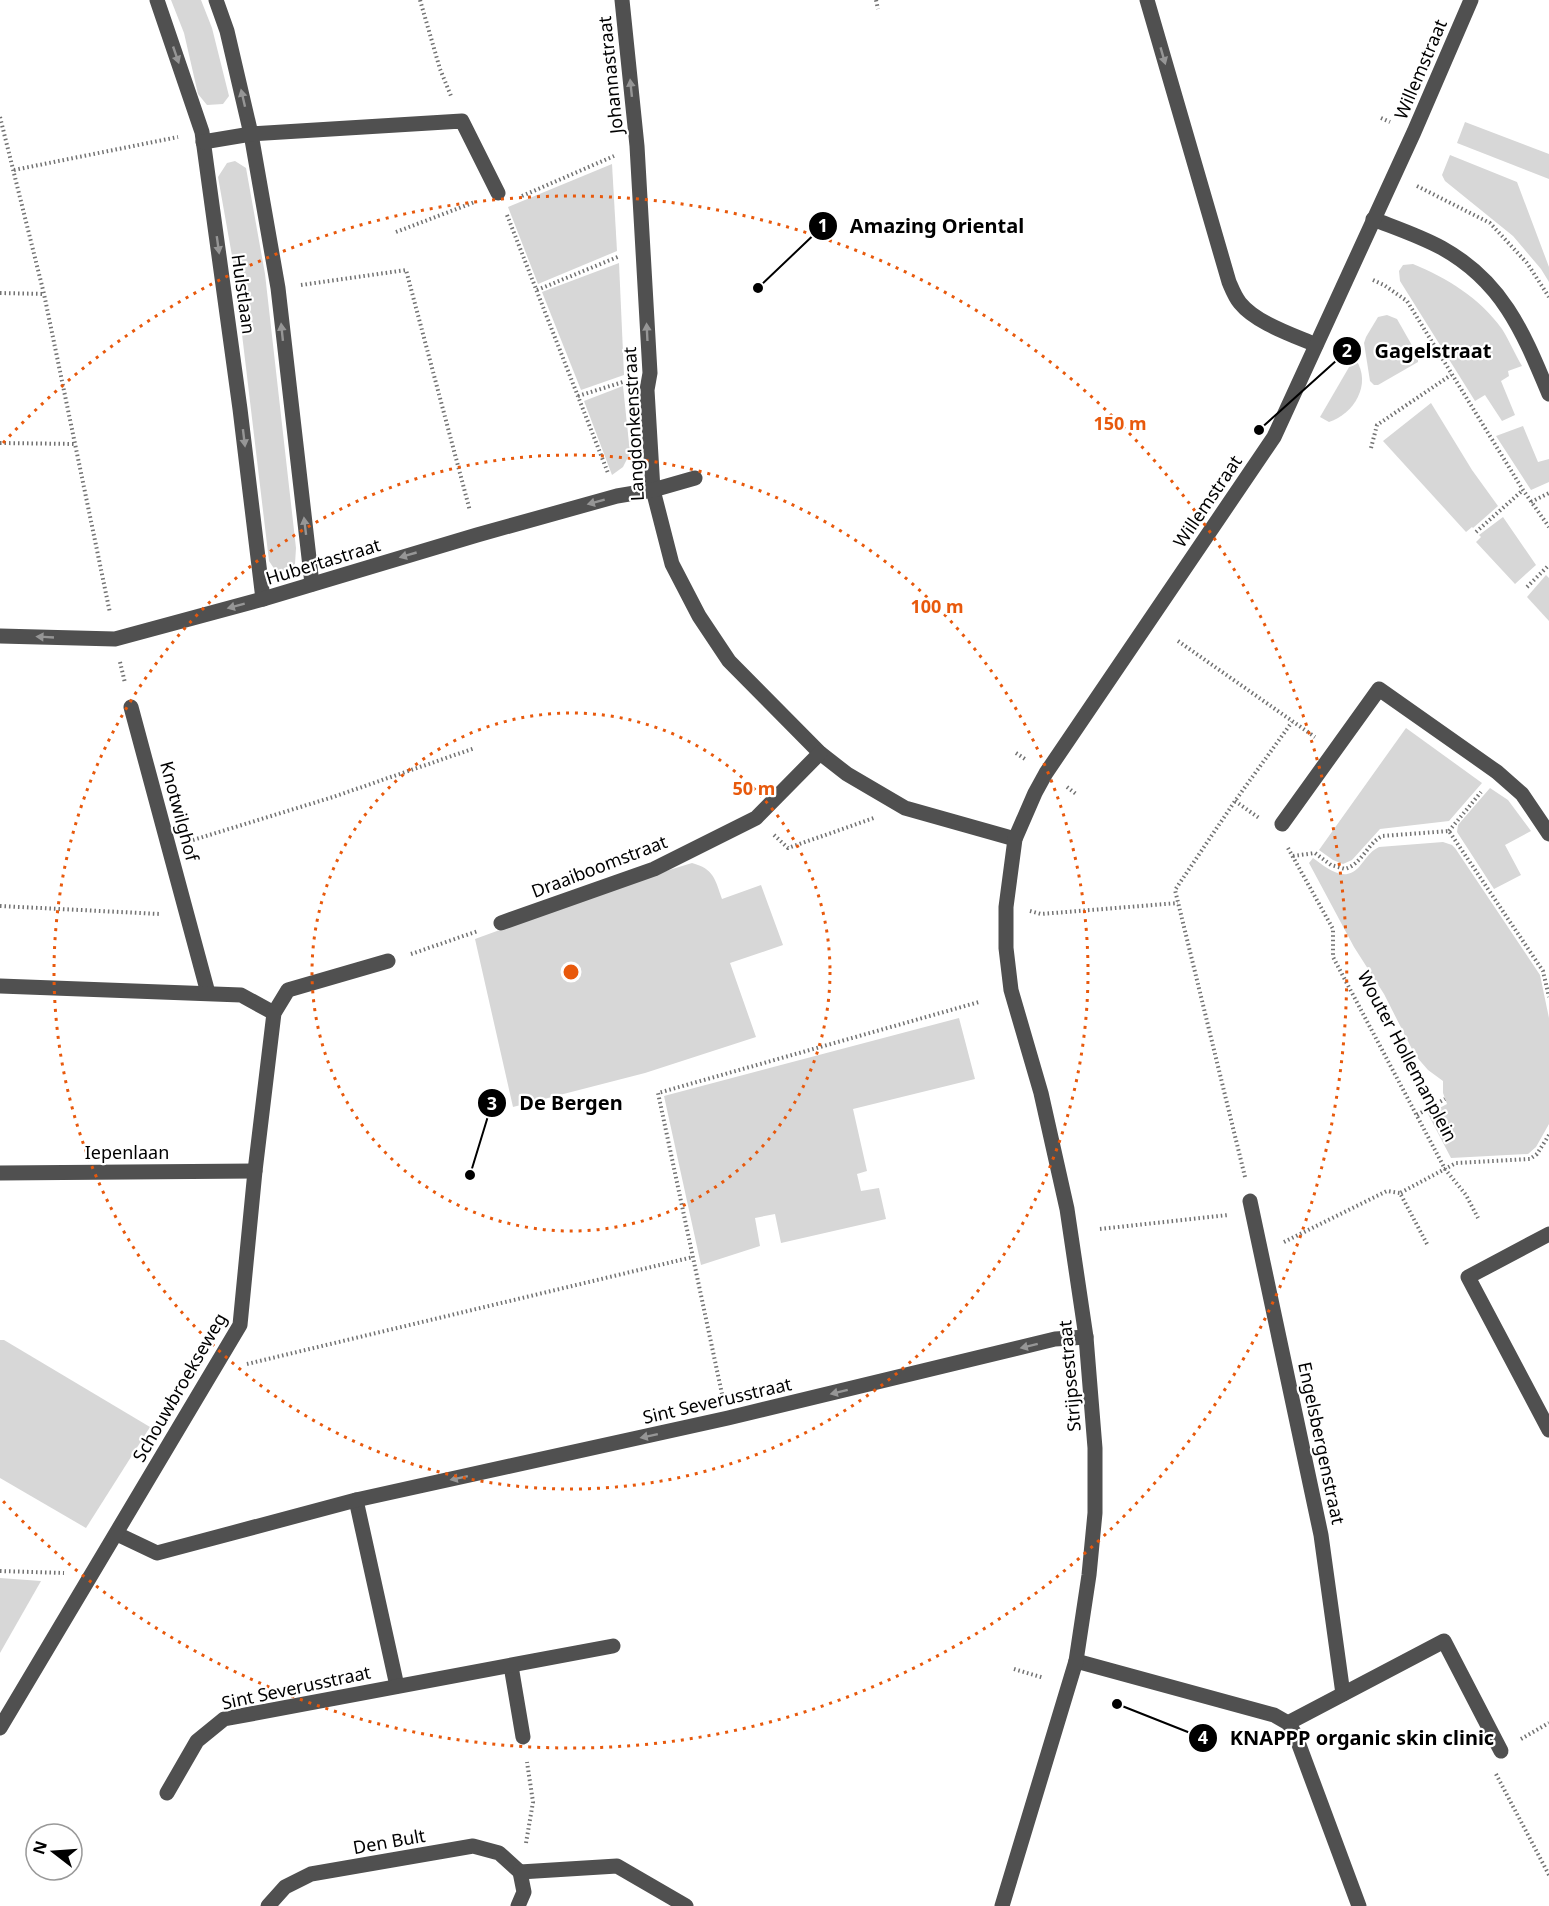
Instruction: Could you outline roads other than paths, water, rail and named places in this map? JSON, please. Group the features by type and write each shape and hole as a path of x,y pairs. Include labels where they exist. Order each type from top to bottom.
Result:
{"street":[{"name":"Hulstlaan","path":"157,0 203,137 263,599"},
{"name":"Hulstlaan","path":"216,0 228,31 251,134 278,288 312,584"},
{"name":"Johannastraat","path":"622,0 637,146"},
{"path":"1147,0 1229,282 1241,304 1260,319 1316,345"},
{"name":"Willemstraat","path":"1016,839 1046,773 1274,436 1471,0"},
{"path":"203,137 462,121 500,198"},
{"name":"Langdonkenstraat","path":"637,146 650,373 647,390 653,490 672,564 699,616 729,661 820,753 847,774 905,807 1016,839"},
{"path":"1373,219 1441,247 1476,271 1505,303 1524,334 1549,394"},
{"name":"Hubertastraat","path":"0,636 115,639 263,599 617,496 653,490 695,478"},
{"path":"1282,831 1334,751 1379,688 1497,772 1522,794 1549,834"},
{"name":"Knotwilghof","path":"131,707 208,993"},
{"name":"Draaiboomstraat","path":"501,924 654,870 756,818 820,753"},
{"name":"Strijpsestraat","path":"1002,1906 1076,1661 1089,1575 1095,1513 1095,1449 1086,1338 1067,1209 1041,1093 1011,990 1006,948 1006,908 1016,839"},
{"name":"Schouwbroekseweg","path":"0,1728 240,1325 274,1013 288,990 388,961"},
{"path":"0,986 241,995 274,1013"},
{"name":"Iepenlaan","path":"0,1173 255,1171"},
{"name":"Engelsbergenstraat","path":"1252,1207 1321,1535 1343,1694"},
{"path":"1549,1234 1468,1277 1549,1430"},
{"name":"Sint Severusstraat","path":"117,1534 158,1553 356,1500 728,1419 1055,1339 1086,1338"},
{"name":"Sint Severusstraat","path":"356,1500 397,1686"},
{"path":"1288,1723 1444,1641 1501,1750"},
{"name":"Sint Severusstraat","path":"167,1793 197,1741 224,1719 613,1646"},
{"path":"1076,1661 1274,1715 1288,1723 1295,1734 1359,1906"},
{"path":"511,1666 523,1737"},
{"name":"Den Bult","path":"268,1906 285,1887 311,1874 473,1846 499,1853 520,1872"},
{"path":"518,1906 524,1893 520,1872 617,1866 686,1906"}],"place":[{"name":"Amazing Oriental","path":"758,288"},
{"name":"Gagelstraat","path":"1259,430"},
{"name":"De Bergen","path":"470,1175"},
{"name":"KNAPPP organic skin clinic","path":"1117,1704"}]}
